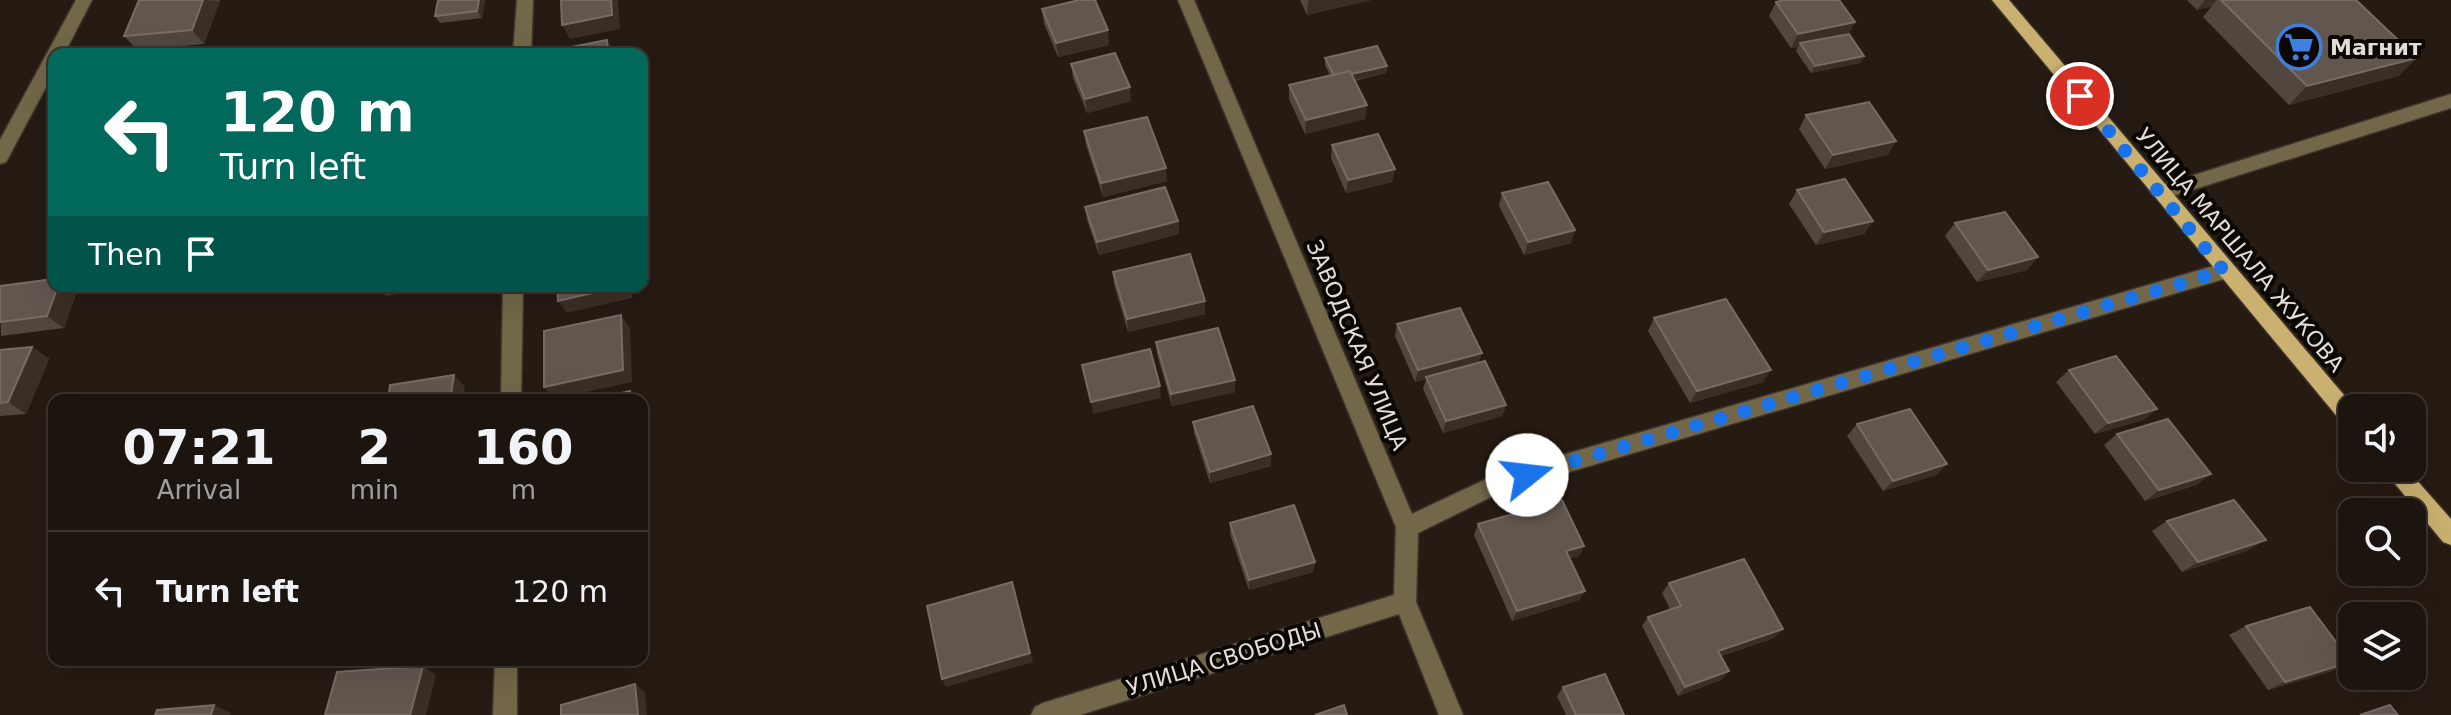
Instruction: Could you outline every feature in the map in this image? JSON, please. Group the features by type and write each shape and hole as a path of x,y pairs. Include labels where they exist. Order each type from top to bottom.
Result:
{"main road":[{"name":"УЛИЦА МАРШАЛА ЖУКОВА","path":"2000,0 2338,404"},
{"path":"2405,482 2451,535"}],"street":[{"path":"59,48 84,0"},
{"path":"522,48 525,0"},
{"name":"ЗАВОДСКАЯ УЛИЦА","path":"1186,0 1407,527 1405,602 1451,715"},
{"path":"0,157 48,68"},
{"path":"2160,193 2451,101"},
{"path":"1407,527 1497,484 2224,271"},
{"path":"511,394 513,292"},
{"name":"УЛИЦА СВОБОДЫ","path":"1043,715 1405,602"},
{"path":"505,715 506,666"}],"building":[{"path":"139,0 203,0 192,30 124,36"},
{"path":"438,0 479,0 477,11 435,16"},
{"path":"561,0 611,0 612,15 562,25"},
{"path":"1079,0 1095,0 1108,30 1056,43 1042,9"},
{"path":"1839,0 1855,22 1798,34 1776,2"},
{"name":"Магнит","path":"2221,0 2356,0 2417,58 2307,86"},
{"path":"1849,34 1864,56 1815,66 1800,43"},
{"path":"607,40 608,48 566,48"},
{"path":"1377,46 1387,66 1334,75 1325,58"},
{"path":"1115,53 1130,87 1085,99 1071,64"},
{"path":"1350,71 1367,105 1306,120 1289,85"},
{"path":"1869,102 1896,141 1833,155 1806,115"},
{"path":"1147,117 1166,168 1101,183 1084,131"},
{"path":"1378,134 1395,169 1348,180 1332,145"},
{"path":"1845,179 1873,221 1824,232 1797,190"},
{"path":"1548,182 1575,230 1528,242 1502,193"},
{"path":"1165,187 1178,221 1097,242 1085,207"},
{"path":"2005,212 2038,257 1988,270 1955,223"},
{"path":"1190,254 1205,301 1127,319 1113,272"},
{"path":"48,280 48,292 56,292 47,316 0,322 0,286"},
{"path":"557,292 596,292 558,301"},
{"path":"1726,299 1771,370 1697,391 1654,318"},
{"path":"1460,308 1482,353 1418,370 1397,324"},
{"path":"621,315 623,370 544,387 544,331"},
{"path":"1218,328 1235,380 1171,394 1156,342"},
{"path":"32,347 8,402 0,403 0,350"},
{"path":"1150,349 1160,386 1091,402 1082,365"},
{"path":"2116,356 2157,409 2108,423 2069,370"},
{"path":"1485,361 1506,405 1446,421 1426,377"},
{"path":"454,375 451,394 389,394 390,385"},
{"path":"1253,406 1271,454 1210,472 1193,422"},
{"path":"1910,409 1947,464 1893,481 1857,424"},
{"path":"2168,419 2211,474 2159,490 2117,434"},
{"path":"1562,500 1584,546 1566,551 1585,591 1517,611 1478,524"},
{"path":"2234,500 2266,540 2198,562 2167,521"},
{"path":"1294,505 1315,562 1249,580 1230,523"},
{"path":"1744,559 1783,629 1718,651 1729,671 1685,687 1648,617 1681,606 1669,583"},
{"path":"1012,582 1030,653 942,679 927,606"},
{"path":"2310,607 2338,645 2338,666 2285,682 2246,626"},
{"path":"423,666 410,715 325,715 337,672"},
{"path":"1605,674 1624,715 1576,715 1563,687"},
{"path":"635,684 638,715 561,715 561,705"},
{"path":"214,705 211,715 155,715 157,710"},
{"path":"1344,705 1347,715 1315,715"},
{"path":"2390,705 2398,715 2360,715"}],"place":[{"name":"Магнит","path":"2299,47"}],"route":[{"path":"1527,475 2224,271 2080,96"}]}
